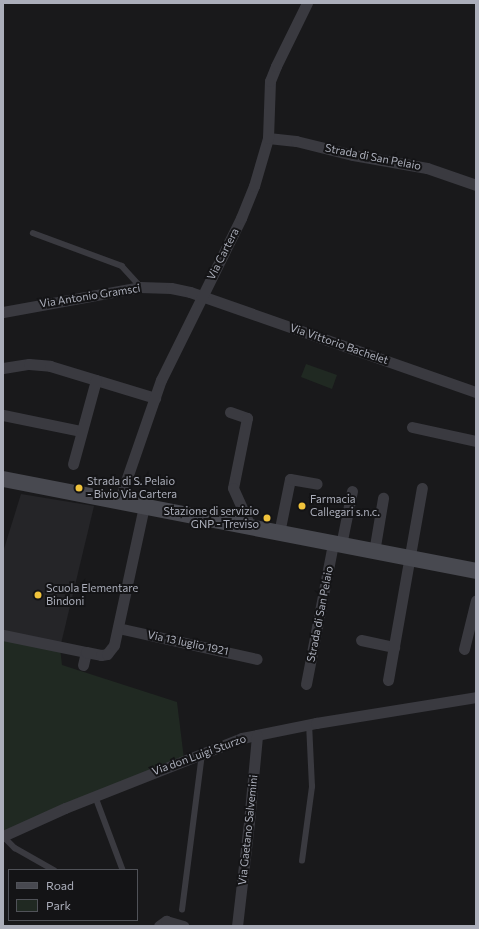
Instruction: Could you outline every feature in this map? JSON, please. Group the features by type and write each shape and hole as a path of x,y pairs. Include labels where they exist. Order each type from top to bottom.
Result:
{"main road":[{"path":"3,479 476,571"}],"street":[{"name":"Via Cartera","path":"119,501 161,380 201,296 241,218 254,186 268,138 270,81 307,3"},
{"name":"Strada di San Pelaio","path":"268,138 296,141 353,155 427,168 476,185"},
{"name":"Via Antonio Gramsci","path":"3,312 140,287 171,288 201,296"},
{"name":"Via Vittorio Bachelet","path":"201,296 476,392"},
{"path":"3,368 40,365 60,369 155,398"},
{"path":"73,464 96,380"},
{"path":"230,412 247,418 232,488 251,528"},
{"path":"3,415 81,431"},
{"path":"412,427 476,441"},
{"path":"279,533 290,479 317,484"},
{"path":"388,680 422,488"},
{"name":"Strada di San Pelaio","path":"306,684 337,544 352,491"},
{"path":"374,552 383,498"},
{"path":"3,635 101,655 107,654 114,646 144,506"},
{"path":"464,649 476,600"},
{"name":"Via 13 luglio 1921","path":"118,628 258,659"},
{"path":"361,640 394,647"},
{"path":"84,665 86,652"},
{"name":"Via don Luigi Sturzo","path":"3,836 95,795 242,738 309,724 476,697"},
{"name":"Via Gaetano Salvemini","path":"237,926 257,734"},
{"path":"163,924 172,922 183,926"}],"lane":[{"path":"33,233 122,266 140,287"},
{"path":"302,861 312,787 309,724"},
{"path":"182,910 202,753"},
{"path":"95,795 123,869"},
{"path":"3,836 16,848 52,869"}],"shaded area":[{"name":"Scuola Elementare Bindoni","path":"21,494 94,506 60,648 3,638 3,552"}],"green space":[{"path":"306,364 337,375 332,389 301,377"},
{"path":"3,635 60,648 62,665 177,702 184,759 3,836"}],"place":[{"name":"Strada di S. Pelaio - Bivio Via Cartera","path":"79,488"},
{"name":"Farmacia Callegari s.n.c.","path":"302,506"},
{"name":"Stazione di servizio GNP - Treviso","path":"267,518"},
{"name":"Scuola Elementare Bindoni","path":"38,595"}]}
